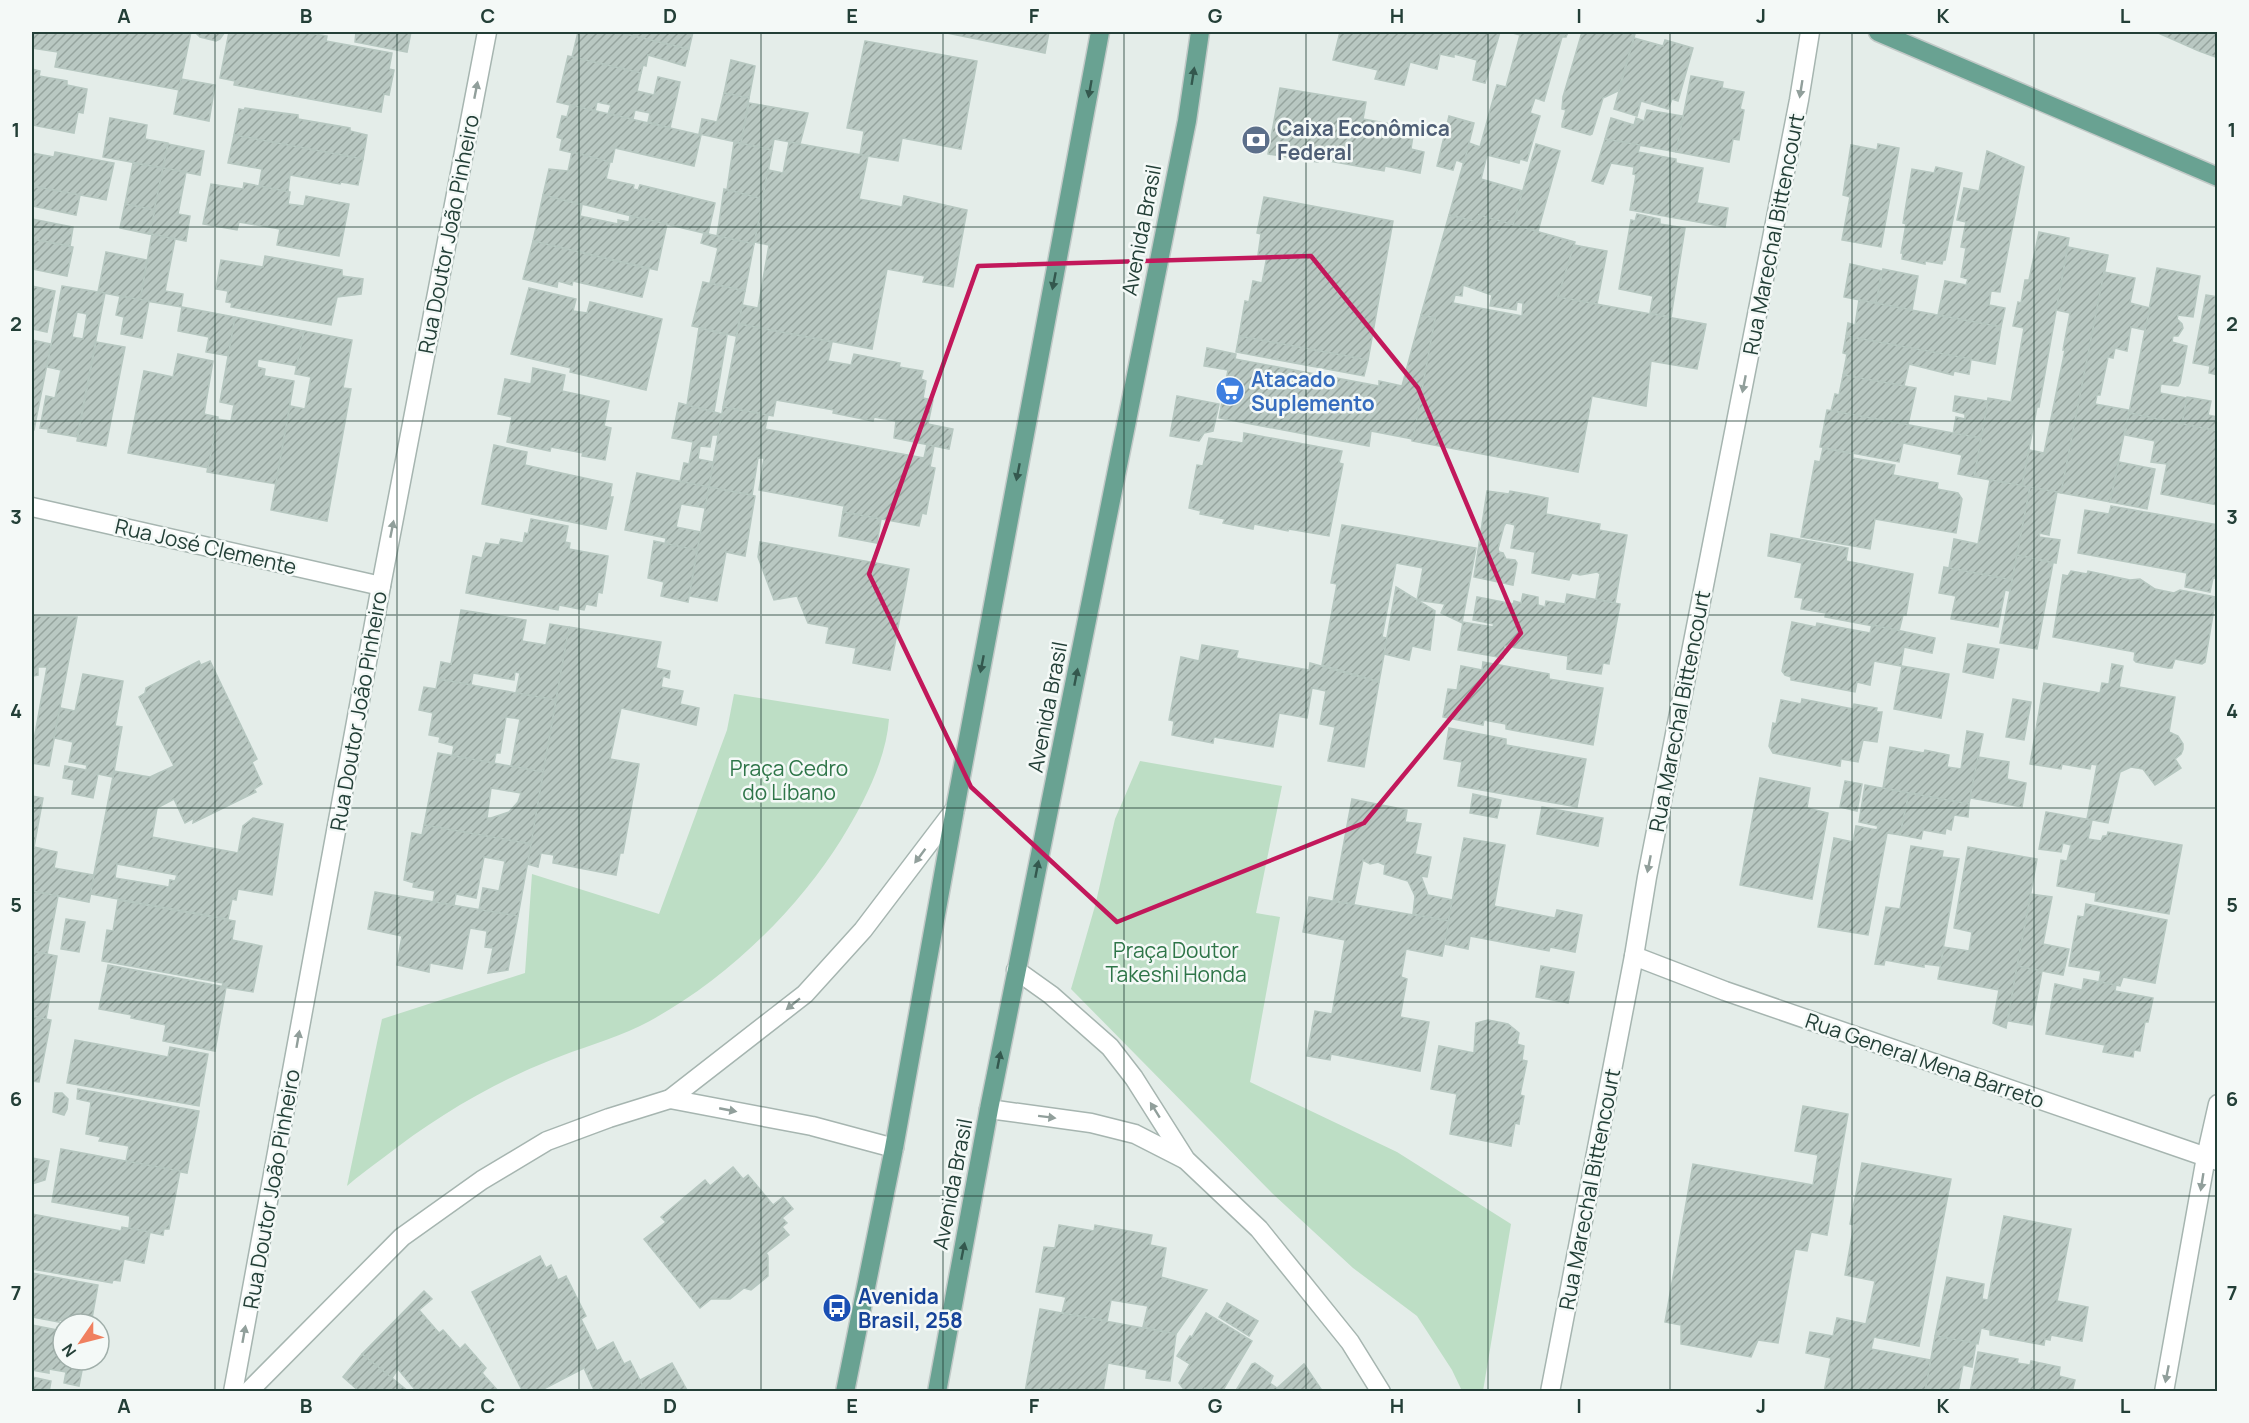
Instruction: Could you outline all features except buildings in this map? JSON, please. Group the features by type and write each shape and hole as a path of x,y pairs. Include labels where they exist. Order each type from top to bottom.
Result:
{"main road":[{"path":"845,1392 894,1148 1100,32"},
{"name":"Avenida Brasil","path":"937,1392 1016,970 1186,121 1200,32"},
{"path":"1878,32 2217,177"}],"street":[{"name":"Rua Doutor João Pinheiro","path":"233,1392 381,586 487,32"},
{"name":"Rua Marechal Bittencourt","path":"1550,1392 1634,957 1647,877 1797,112 1810,32"},
{"name":"Rua José Clemente","path":"32,507 381,586"},
{"path":"248,1392 402,1237 482,1180 547,1141 670,1099 805,994 863,930 955,809"},
{"name":"Rua General Mena Barreto","path":"1634,957 1725,991 2212,1159"},
{"path":"1016,970 1051,994 1110,1047 1134,1078 1186,1160 1259,1229 1350,1342 1381,1392"},
{"path":"670,1099 812,1126 894,1148"},
{"path":"2164,1392 2212,1159 2217,1104"},
{"path":"989,1109 1091,1123 1124,1131 1135,1134 1186,1160"}],"highlighted area":[{"path":"1311,256 1418,388 1521,633 1364,823 1117,922 971,787 869,574 978,266"}],"green space":[{"name":"Praça Cedro do Líbano","path":"734,694 889,719 883,751 865,797 841,840 801,895 778,921 726,970 669,1010 629,1031 528,1069 484,1091 422,1129 347,1186 382,1019 525,973 532,874 659,914 727,730"},
{"name":"Praça Doutor Takeshi Honda","path":"1140,761 1282,786 1256,913 1280,917 1250,1082 1397,1152 1511,1224 1483,1391 1462,1391 1452,1370 1417,1316 1353,1268 1273,1194 1071,989 1095,906 1115,819"}],"place":[{"name":"Caixa Econômica Federal","path":"1256,140"},
{"name":"Atacado Suplemento","path":"1230,391"},
{"name":"Avenida Brasil, 258","path":"837,1308"}]}
